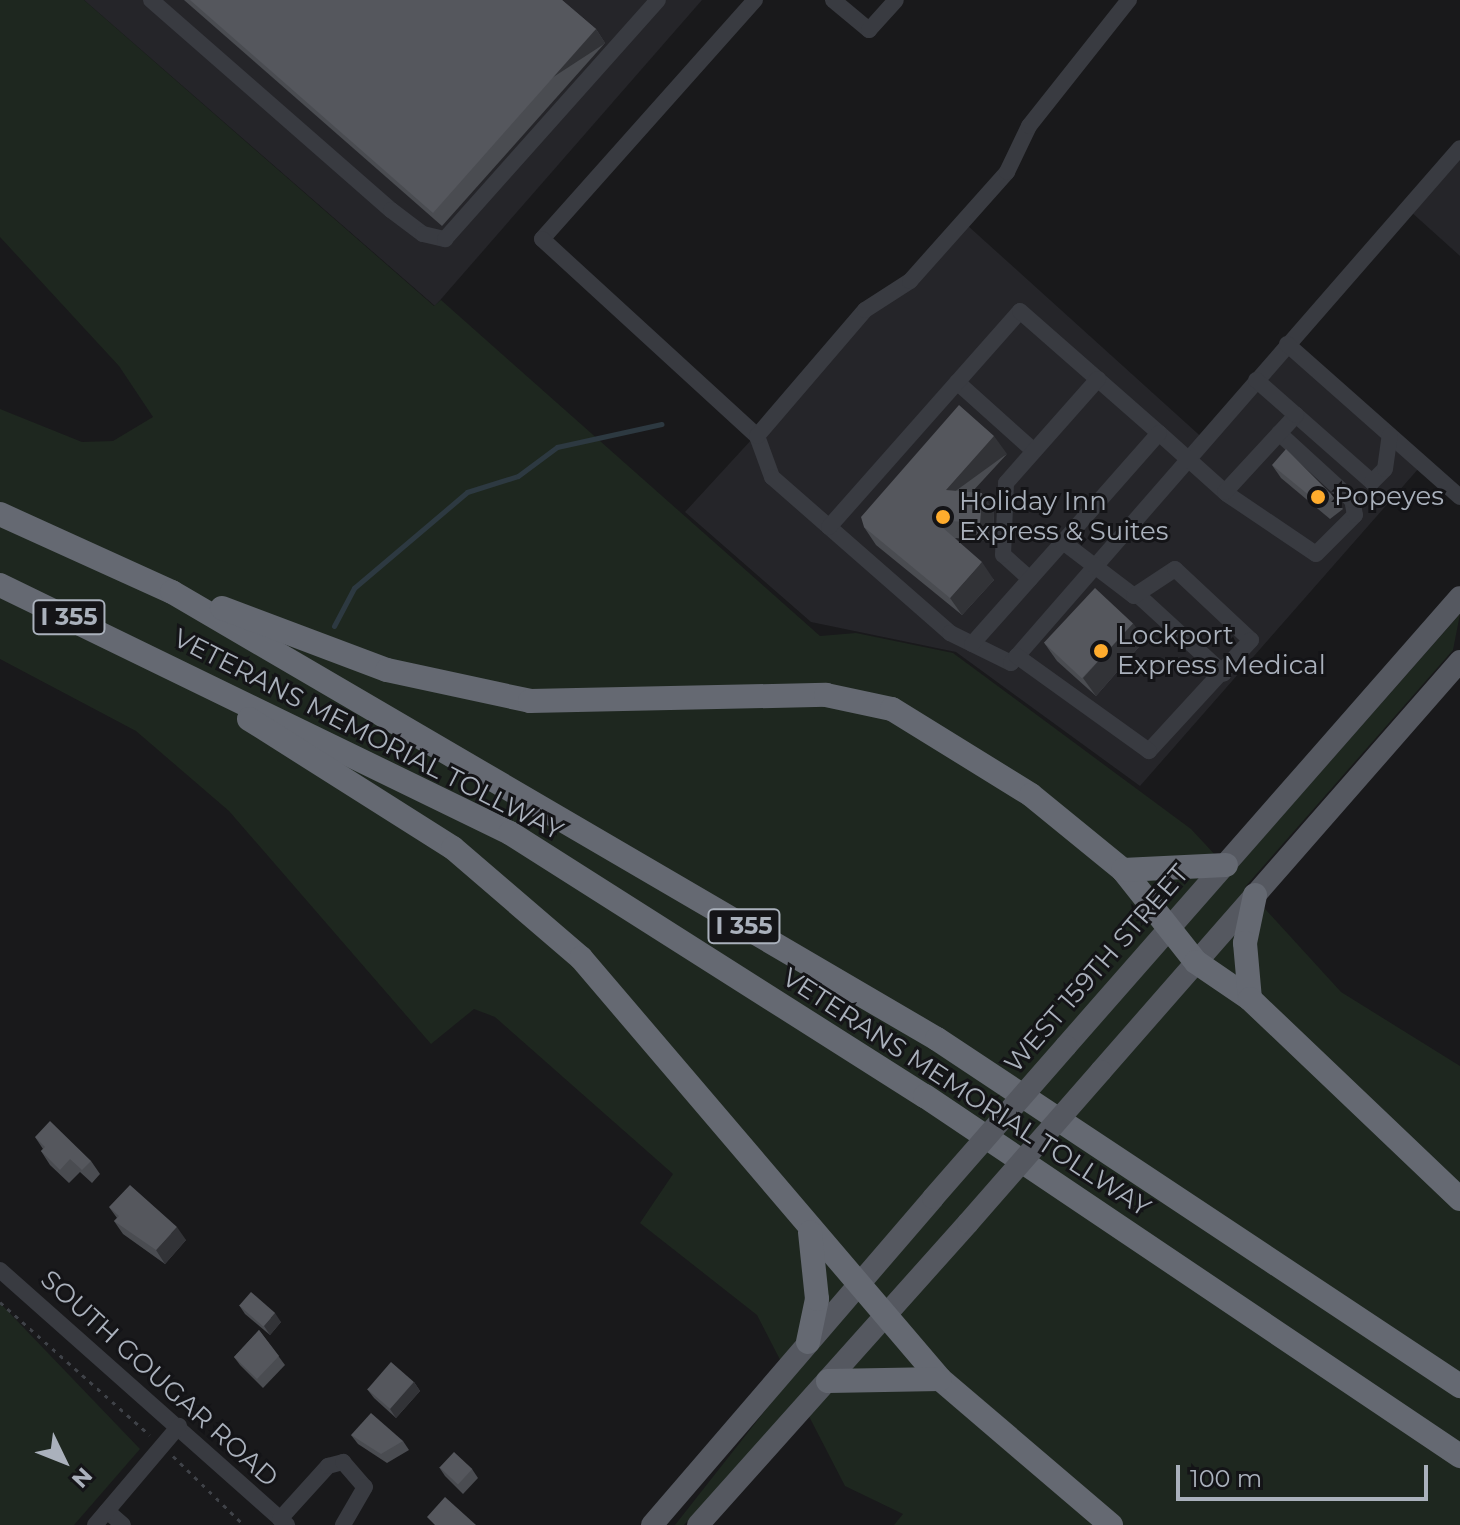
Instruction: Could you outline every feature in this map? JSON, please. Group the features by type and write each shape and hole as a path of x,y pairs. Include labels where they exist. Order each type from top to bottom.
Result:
{"highway":[{"name":"VETERANS MEMORIAL TOLLWAY","path":"0,514 138,576 937,1039 1460,1386"},
{"path":"138,576 387,670 530,701 826,695 892,709 998,769 1123,870 1196,962 1250,999 1460,1199"},
{"name":"VETERANS MEMORIAL TOLLWAY","path":"0,585 138,649 510,833 925,1096 1460,1456"},
{"path":"138,649 453,848 581,958 810,1232 862,1280 885,1316 940,1379 1111,1525"},
{"path":"1123,870 1226,865"},
{"path":"1250,999 1245,943 1255,895"},
{"path":"808,1342 817,1299 810,1232"},
{"path":"828,1381 940,1379"}],"main road":[{"name":"WEST 159TH STREET","path":"652,1525 933,1198 1460,597"},
{"path":"698,1525 968,1223 1460,661"}],"street":[{"path":"151,0 391,210 423,234 445,239 658,0"},
{"path":"755,0 542,239 757,436 772,477 950,633 1011,663 1460,148"},
{"path":"833,0 869,30 896,0"},
{"path":"757,436 865,310 910,281 1007,172 1029,126 1129,0"},
{"path":"829,527 1020,311 1225,492 1246,501 1304,551 1329,547 1355,515 1352,500 1279,433"},
{"path":"1287,344 1460,497"},
{"path":"1030,579 1003,555 1006,483 1098,379"},
{"path":"1256,380 1372,482 1385,469 1419,461"},
{"path":"957,382 1034,451"},
{"path":"1225,492 1296,415"},
{"path":"972,644 1159,433"},
{"path":"1385,469 1390,435"},
{"path":"1063,542 1093,568 1139,596 1224,674"},
{"path":"1017,656 1149,751 1249,646 1247,630 1175,569 1139,596"},
{"name":"SOUTH GOUGAR ROAD","path":"0,1270 179,1426 283,1522"},
{"path":"95,1525 179,1426"},
{"path":"283,1522 328,1466 343,1462 365,1487 343,1525"},
{"path":"107,1511 123,1525"}],"path":[{"path":"0,1302 162,1446 244,1525"}],"shaded area":[{"path":"0,0 84,0 434,306 441,300 820,636 856,633 953,653 1191,829 1232,873 1460,614 1453,650 1245,887 1341,992 1460,1066 1460,1525 894,1525 903,1514 845,1486 799,1397 684,1525 675,1525 790,1379 757,1315 640,1223 673,1174 495,1017 474,1009 431,1044 229,811 136,731 0,659 0,409 82,442 113,441 153,417 119,366 0,237"},
{"path":"84,0 702,0 435,306"},
{"path":"1460,156 1460,256 1410,211"},
{"path":"967,225 1207,442 1288,349 1419,468 1140,786 956,652 811,622 685,512 868,313"},
{"path":"0,1303 140,1449 74,1525 0,1525"}],"building":[{"path":"190,0 562,0 596,29 433,213"},
{"name":"Holiday Inn Express & Suites","path":"959,405 994,436 946,490 982,493 980,523 934,520 982,562 950,598 864,527 861,517"},
{"name":"Popeyes","path":"1286,449 1333,496 1321,505 1272,465"},
{"path":"1095,588 1133,623 1082,678 1044,643"},
{"path":"50,1121 91,1161 82,1170 70,1159 60,1170 41,1151 45,1147 35,1137"},
{"path":"130,1185 177,1227 156,1250 114,1221 119,1216 109,1207"},
{"path":"251,1292 275,1313 263,1327 239,1306"},
{"path":"259,1330 279,1356 257,1379 234,1357"},
{"path":"391,1362 414,1382 390,1409 367,1389"},
{"path":"371,1413 403,1441 381,1454 351,1435"},
{"path":"454,1452 472,1469 458,1484 440,1467"},
{"path":"445,1497 476,1525 435,1525 427,1517"}],"waterway":[{"path":"334,626 354,588 467,492 518,476 557,447 662,424"}],"place":[{"name":"Popeyes","path":"1318,497"},
{"name":"Holiday Inn Express & Suites","path":"943,517"},
{"name":"Lockport Express Medical","path":"1101,651"}]}
